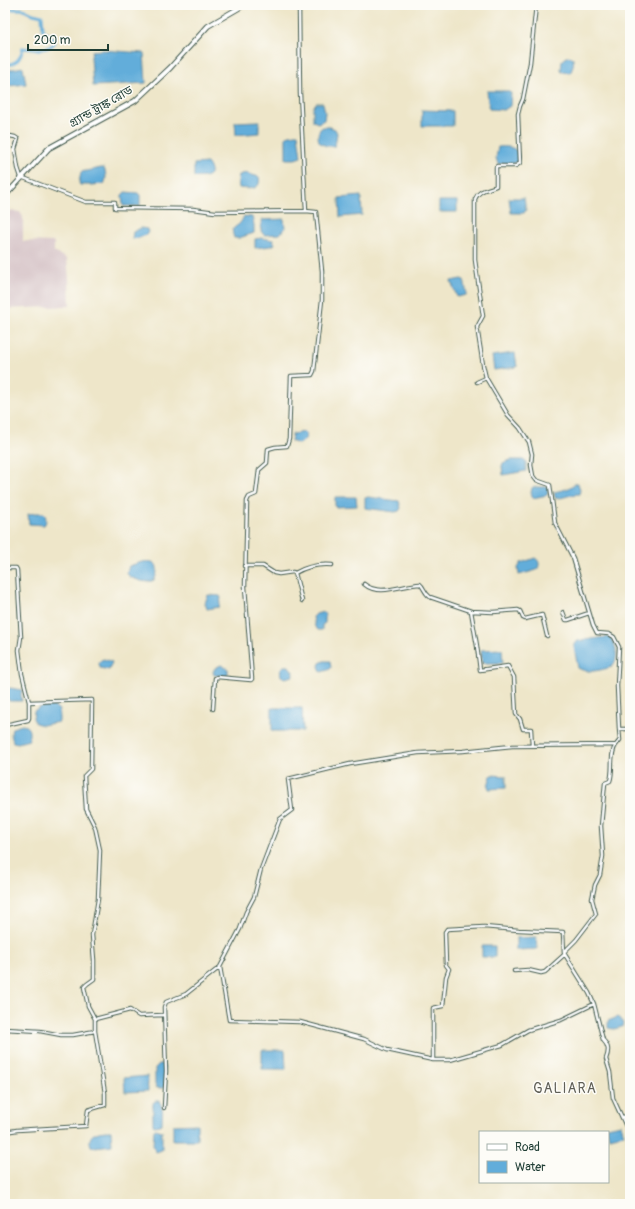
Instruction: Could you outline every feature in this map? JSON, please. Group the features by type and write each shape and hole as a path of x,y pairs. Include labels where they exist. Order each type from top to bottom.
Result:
{"highway":[{"name":"গ্র্যান্ড ট্রাঙ্ক রোড","path":"5,196 49,148 135,101 170,68 208,26 244,5"}],"street":[{"path":"299,5 300,93 306,212"},
{"path":"514,971 528,970 541,973 545,972 576,940 596,914 592,898 595,885 600,875 603,856 601,826 605,783 610,780 612,774 613,749 620,740 617,686 619,647 614,638 609,634 597,633 593,625 573,558 555,523 550,485 536,480 533,476 531,465 532,454 529,442 520,428 508,415 486,378 480,351 477,326 483,316 475,260 475,199 476,195 484,189 496,186 497,166 516,166 520,163 518,114 523,99 530,63 536,5"},
{"path":"5,135 15,136 18,139 15,149 18,168 22,177 86,202 115,202 115,208 193,209 215,212 316,212 322,270 322,300 314,371 312,375 292,376 289,438 287,446 268,449 267,463 259,470 256,494 249,497 247,501 244,566 246,615 252,679 214,678 213,709"},
{"path":"477,382 486,378"},
{"path":"244,566 263,566 274,573 295,573 301,569 317,564 332,565"},
{"path":"5,568 16,568 17,570 21,637 18,650 29,702 28,720 5,725"},
{"path":"295,573 302,601"},
{"path":"364,584 370,588 379,590 392,590 420,584 422,585 425,593 430,597 471,611 493,612 518,610 525,619 542,615 547,636"},
{"path":"471,611 480,670 508,666 514,677 516,714 520,718 524,729 531,729 532,746"},
{"path":"563,612 566,620 589,613"},
{"path":"5,1132 24,1129 86,1126 88,1110 105,1106 105,1093 95,1031 95,1019 88,1006 84,992 86,984 94,979 92,935 98,899 100,850 95,827 86,809 84,776 91,769 92,700 29,702"},
{"path":"619,730 630,729"},
{"path":"164,1108 166,1071 163,1015 164,1007 166,1002 186,994 220,967 240,929 246,912 254,897 261,870 280,819 292,810 288,779 350,764 418,753 532,746 616,745"},
{"path":"433,1060 433,1008 443,1005 448,969 446,965 445,932 447,929 495,927 519,930 563,932 564,953 589,993 594,1004 603,1040 607,1044 609,1052 606,1059 610,1072 613,1098 630,1135"},
{"path":"220,967 229,1020 300,1022 364,1039 387,1050 433,1060 450,1060 502,1045 528,1030 561,1020 594,1004"},
{"path":"95,1019 130,1010 139,1016 163,1015"},
{"path":"5,1029 40,1031 61,1035 73,1035 95,1031"},
{"path":"622,1116 630,1116"}],"shaded area":[{"path":"5,210 20,212 23,217 23,241 54,242 54,252 67,259 70,306 5,309"}],"water":[{"path":"102,50 144,53 146,83 93,86 92,51"},
{"path":"568,56 572,57 573,61 573,67 570,73 563,72 561,70 562,61"},
{"path":"23,67 26,84 9,86 7,70"},
{"path":"487,91 506,91 511,93 510,106 504,110 489,109"},
{"path":"316,103 323,103 325,112 324,120 318,123 313,121 313,108"},
{"path":"422,110 453,111 453,126 422,126"},
{"path":"259,121 259,133 236,135 235,122"},
{"path":"323,127 335,129 337,133 335,146 326,146 320,143 318,134"},
{"path":"298,134 301,157 286,159 286,136"},
{"path":"498,147 510,147 516,150 518,153 518,161 515,163 498,164 496,158"},
{"path":"207,163 210,167 210,173 206,177 194,177 194,164"},
{"path":"104,168 106,174 104,184 80,185 81,172"},
{"path":"245,173 259,177 259,182 256,187 250,189 239,188 239,175"},
{"path":"125,192 138,193 140,195 140,206 123,206 122,195"},
{"path":"361,196 362,215 340,217 339,198"},
{"path":"509,198 524,198 526,210 524,213 511,213"},
{"path":"439,201 457,201 457,212 439,212"},
{"path":"244,216 252,217 254,233 239,238 234,238 233,230 241,222"},
{"path":"284,219 285,228 280,234 264,235 261,231 262,220"},
{"path":"141,228 147,229 148,232 146,235 132,239 133,232"},
{"path":"262,238 273,240 275,244 255,248 255,239"},
{"path":"461,279 464,280 467,294 457,297 451,281"},
{"path":"515,353 517,367 494,370 492,356"},
{"path":"304,432 306,436 303,442 298,444 291,441 292,434"},
{"path":"511,460 523,460 526,462 526,471 503,475 503,463"},
{"path":"578,483 580,490 579,494 555,498 554,492 567,489"},
{"path":"533,487 547,487 547,495 533,498 531,493"},
{"path":"335,497 356,497 357,506 335,507"},
{"path":"368,497 399,501 401,508 399,511 395,512 365,508 365,498"},
{"path":"44,513 46,522 44,525 29,524 28,514"},
{"path":"535,558 539,563 537,570 519,575 518,568 521,563"},
{"path":"142,562 155,563 157,573 154,580 148,582 142,581 130,577 127,573 129,566"},
{"path":"208,595 220,596 219,607 207,609 205,603"},
{"path":"323,612 325,614 325,623 322,625 322,630 318,630 315,627 313,617 316,614"},
{"path":"606,637 611,638 616,649 616,660 612,667 590,671 578,668 574,644 578,641"},
{"path":"502,649 503,663 482,663 481,650"},
{"path":"104,659 112,662 109,670 100,668 99,663"},
{"path":"330,661 331,668 321,672 319,666 320,663"},
{"path":"221,665 228,669 227,676 214,675 213,672 215,668"},
{"path":"284,666 289,666 293,672 293,676 285,678 281,676 280,673"},
{"path":"10,688 22,690 22,701 9,701 5,693"},
{"path":"54,706 59,710 59,722 43,725 35,723 33,718 34,711 40,707"},
{"path":"272,708 302,708 303,731 272,731"},
{"path":"22,725 27,726 29,731 29,740 18,743 13,742 11,734 12,728"},
{"path":"491,775 506,776 506,788 489,789 488,786"},
{"path":"536,937 537,949 516,950 516,938"},
{"path":"482,946 495,946 495,957 482,957"},
{"path":"618,1017 621,1019 623,1024 622,1027 614,1029 608,1028 608,1021"},
{"path":"262,1050 285,1050 286,1069 262,1069"},
{"path":"159,1064 163,1064 164,1067 164,1088 157,1088 155,1084 155,1068"},
{"path":"147,1076 148,1091 125,1092 124,1078"},
{"path":"155,1101 159,1101 162,1106 162,1124 155,1126 153,1125 153,1103"},
{"path":"197,1124 197,1140 173,1140 173,1125"},
{"path":"621,1124 624,1134 609,1137 607,1127"},
{"path":"156,1129 162,1131 162,1150 156,1152 153,1145 154,1130"},
{"path":"103,1131 111,1131 112,1145 91,1146 90,1141 92,1135"}],"waterway":[{"path":"5,66 18,60 23,48 44,49 55,42 53,38 43,30 42,16 33,14 23,9 11,9 9,5"}],"district":[{"name":"GALIARA","path":"565,1088"}]}
